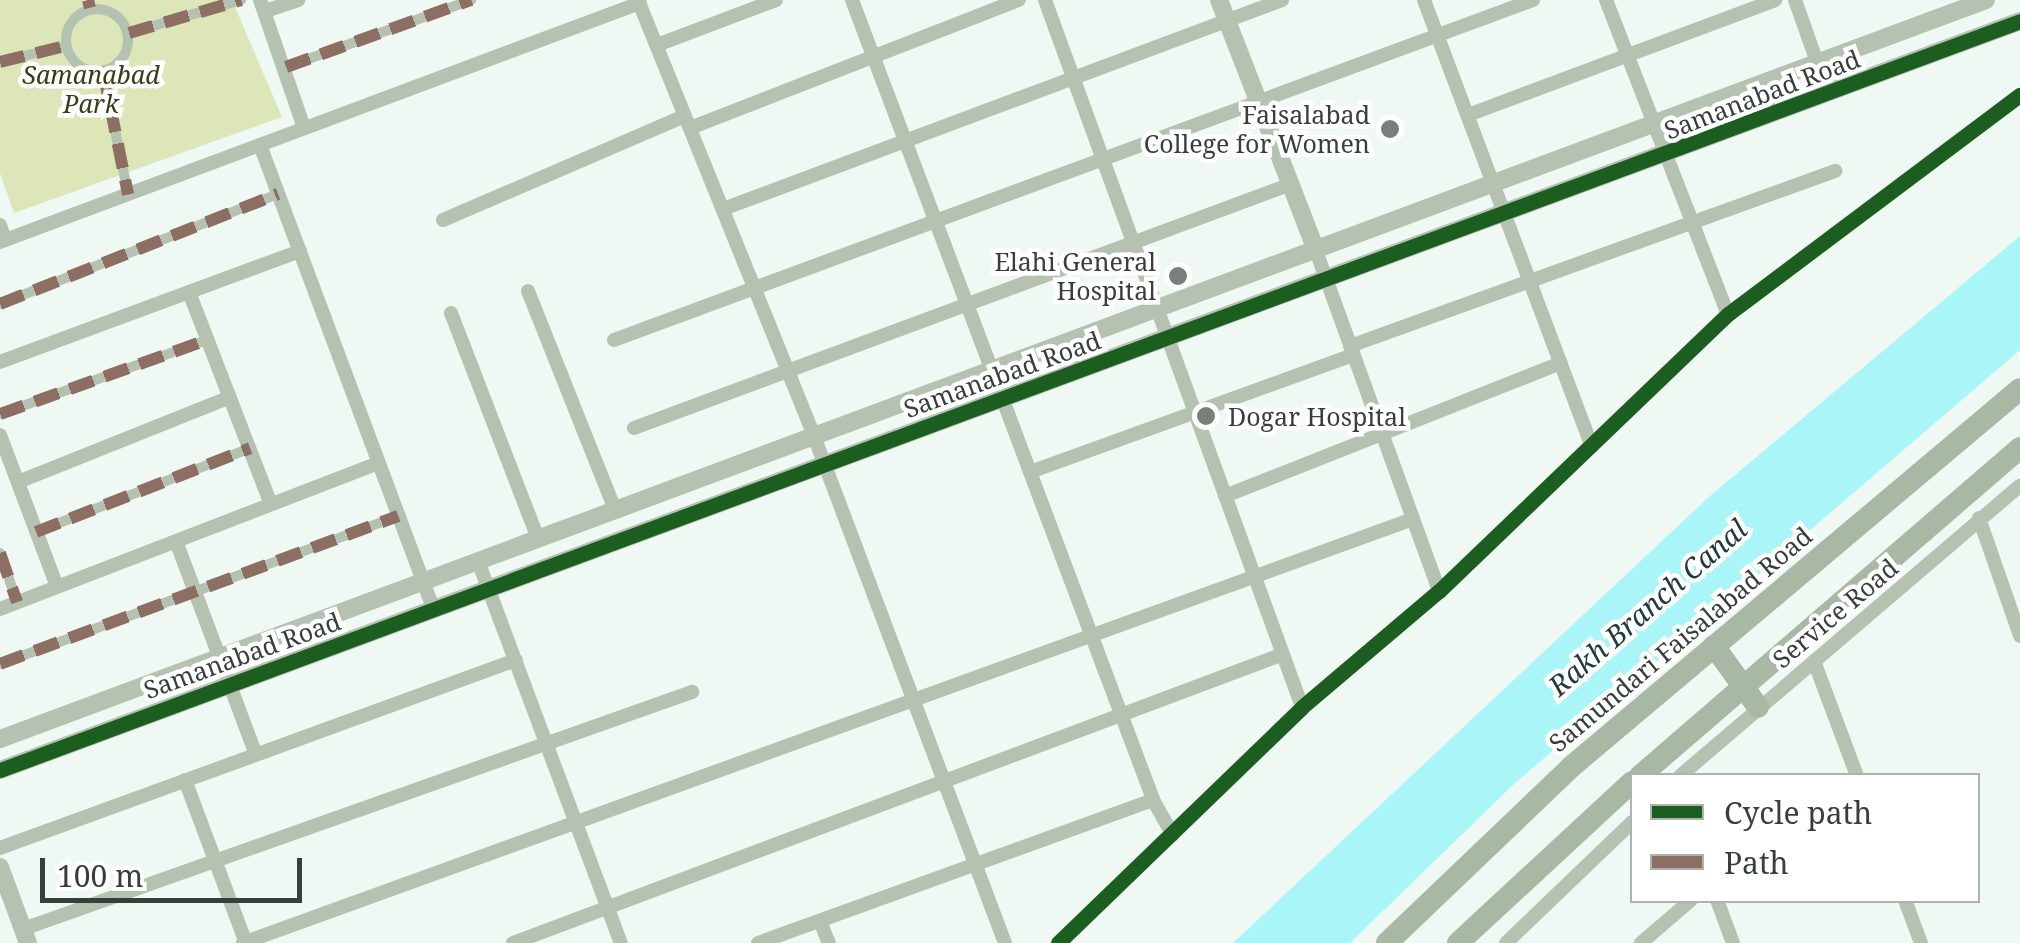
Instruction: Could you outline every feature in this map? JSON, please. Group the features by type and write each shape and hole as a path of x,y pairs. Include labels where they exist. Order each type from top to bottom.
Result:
{"main road":[{"name":"Samundari Faisalabad Road","path":"1387,943 1571,767 2020,389"},
{"path":"1644,773 2020,448"},
{"path":"1714,646 1758,707"},
{"path":"1458,943 1630,784"}],"street":[{"path":"129,33 241,0"},
{"path":"298,0 262,6 304,128"},
{"path":"286,67 470,0"},
{"path":"657,46 754,4 776,0"},
{"path":"852,0 992,370"},
{"path":"443,220 688,122 876,56 1019,0"},
{"path":"1045,0 1302,706"},
{"path":"1220,0 1292,184 1439,590"},
{"path":"723,209 1282,0"},
{"path":"1424,0 1592,446"},
{"path":"614,340 1533,0"},
{"path":"1606,0 1653,124 1670,156 1728,314"},
{"path":"1468,114 1628,58 1775,0"},
{"path":"1795,0 1817,62"},
{"name":"Samanabad Road","path":"0,738 1986,0"},
{"path":"2,235 128,194 639,2 814,436 1005,943"},
{"path":"89,4 114,12 129,33 124,58 104,72 79,67 65,46 69,22 89,4"},
{"name":"Samanabad Road","path":"0,770 1168,339 1326,276 1670,156 2020,21"},
{"path":"0,62 65,46"},
{"path":"104,72 128,194"},
{"path":"1058,943 1174,835 1302,706 1439,590 1728,314 2020,95"},
{"path":"260,144 434,610"},
{"path":"1030,472 1835,170"},
{"path":"634,428 1292,184"},
{"path":"0,304 278,194"},
{"path":"0,362 300,251"},
{"path":"528,290 616,510"},
{"path":"189,292 272,504"},
{"path":"451,313 538,539"},
{"path":"0,414 208,340"},
{"path":"1225,496 1560,363"},
{"path":"18,482 230,397"},
{"path":"1003,400 1153,800 1174,835"},
{"path":"0,435 56,587"},
{"path":"36,532 250,448"},
{"path":"0,609 378,463"},
{"name":"Service Road","path":"1683,773 2020,486"},
{"path":"0,664 398,516"},
{"path":"1979,518 2020,636"},
{"path":"186,780 245,943 1413,519"},
{"path":"176,541 256,755"},
{"path":"0,553 17,602"},
{"path":"478,561 621,943"},
{"path":"513,943 1282,654"},
{"path":"0,848 516,660"},
{"path":"1814,661 1856,773"},
{"path":"0,867 7,906 25,936 215,859 545,740 692,692"},
{"path":"758,943 1153,800"},
{"path":"1506,943 1630,824"},
{"path":"1644,942 1688,903"},
{"path":"1717,903 1733,943"},
{"path":"1905,903 1920,943"},
{"path":"820,921 829,943"}],"green space":[{"name":"Samanabad Park","path":"0,0 232,0 282,117 14,213 0,173"}],"water":[{"name":"Rakh Branch Canal","path":"2020,236 2020,350 1514,784 1350,943 1233,943 1710,496"}],"marked path":[{"path":"88,0 90,8"},
{"path":"129,33 241,0"},
{"path":"286,67 471,0"},
{"path":"0,62 65,46"},
{"path":"103,71 128,194"},
{"path":"0,304 278,194"},
{"path":"0,414 207,340"},
{"path":"36,532 250,448"},
{"path":"0,664 398,516"},
{"path":"0,553 17,602"}],"cycle path":[{"path":"0,770 2020,21"},
{"path":"1058,943 1302,707 1439,591 1728,314 2020,95"}],"place":[{"name":"Faisalabad College for Women","path":"1390,129"},
{"name":"Elahi General Hospital","path":"1178,276"},
{"name":"Dogar Hospital","path":"1206,416"}]}
